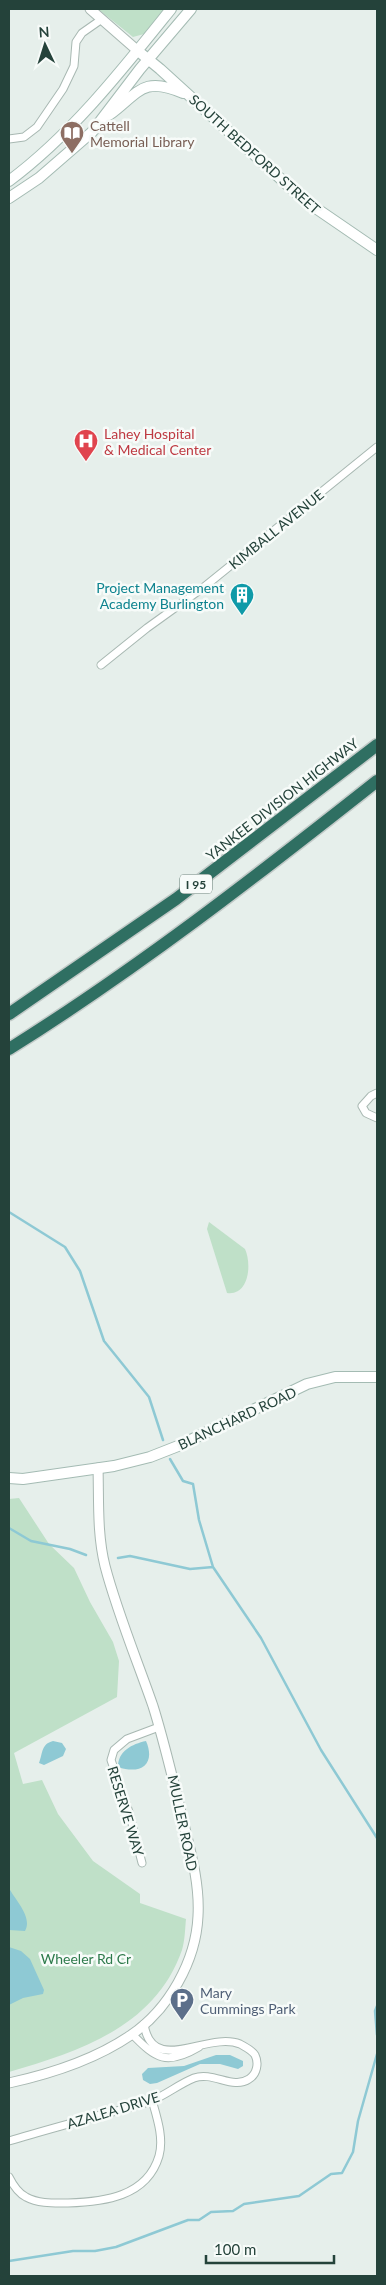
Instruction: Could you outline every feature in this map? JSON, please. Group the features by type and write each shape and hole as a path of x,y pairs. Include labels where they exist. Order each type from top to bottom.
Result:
{"highway":[{"name":"YANKEE DIVISION HIGHWAY","path":"9,1014 176,899 377,745"},
{"name":"I 95","path":"9,1049 111,981 197,920 377,781"}],"main road":[{"path":"9,181 57,140 98,98 171,9"},
{"path":"106,117 115,101 191,9"},
{"name":"SOUTH BEDFORD STREET","path":"138,51 304,200 377,250"},
{"path":"9,198 71,152 106,117 122,106 129,96 149,86 165,87 191,97"},
{"name":"BLANCHARD ROAD","path":"9,1478 23,1479 130,1462 172,1449 307,1384 335,1377 377,1377"}],"street":[{"path":"90,9 138,51"},
{"path":"9,140 24,137 36,127 63,89 74,66 76,42 82,33 102,19"},
{"name":"KIMBALL AVENUE","path":"101,664 146,628 204,587 377,446"},
{"path":"377,1093 371,1096 362,1106 366,1113 377,1118"},
{"name":"MULLER ROAD","path":"9,2083 74,2063 112,2046 144,2024 163,2003 182,1974 192,1951 198,1918 197,1888 190,1850 167,1750 105,1568 98,1519 98,1468"},
{"name":"RESERVE WAY","path":"142,1863 129,1812 111,1760 114,1750 127,1739 159,1727"},
{"name":"AZALEA DRIVE","path":"9,2141 152,2100 196,2077 210,2076 240,2083 249,2079 257,2068 255,2057 244,2046 224,2041 172,2051 158,2049 149,2041 144,2024"},
{"name":"AZALEA DRIVE","path":"132,2034 149,2052 164,2058 182,2056 201,2045"},
{"path":"9,2177 20,2193 41,2202 94,2202 125,2194 148,2177 159,2156 160,2135 152,2100"}],"green space":[{"path":"98,9 164,9 144,34 133,37"},
{"path":"209,1222 245,1249 248,1263 247,1278 240,1290 234,1293 227,1293 207,1229"},
{"name":"Wheeler Rd Cr","path":"19,1498 49,1544 74,1568 90,1602 113,1642 119,1661 117,1697 14,1753 23,1784 42,1780 58,1814 93,1861 140,1894 140,1903 186,1919 182,1950 170,1976 154,1999 134,2017 112,2032 88,2044 62,2055 9,2072 9,1499"}],"water":[{"path":"53,1741 62,1743 66,1749 63,1756 44,1765 39,1763 44,1747"},
{"path":"146,1741 149,1756 144,1766 133,1770 118,1767 120,1757 127,1749"},
{"path":"9,1888 25,1914 27,1926 25,1931 9,1930"},
{"path":"9,1947 21,1951 30,1959 44,1990 43,1994 23,1998 9,2005"},
{"path":"216,2055 230,2055 243,2061 243,2066 238,2069 220,2064 200,2064 157,2083 150,2084 143,2080 142,2074 148,2068 184,2066"}],"waterway":[{"path":"9,1212 65,1247 80,1271 104,1341 149,1397 163,1440"},
{"path":"170,1459 183,1481 193,1484 199,1520 213,1567 261,1638 321,1750 377,1838"},
{"path":"9,1528 31,1541 70,1549 86,1555"},
{"path":"118,1558 130,1556 190,1569 213,1567"},
{"path":"377,2006 375,2011 377,2035"},
{"path":"9,2261 73,2251 95,2251 116,2247 188,2220 199,2220 211,2212 233,2211 244,2204 299,2196 331,2174 342,2173 353,2152 358,2121 377,2054"}],"place":[{"name":"Cattell Memorial Library","path":"72,154"},
{"name":"Lahey Hospital & Medical Center","path":"86,462"},
{"name":"Project Management Academy Burlington","path":"242,616"},
{"name":"Mary Cummings Park","path":"182,2021"}]}
